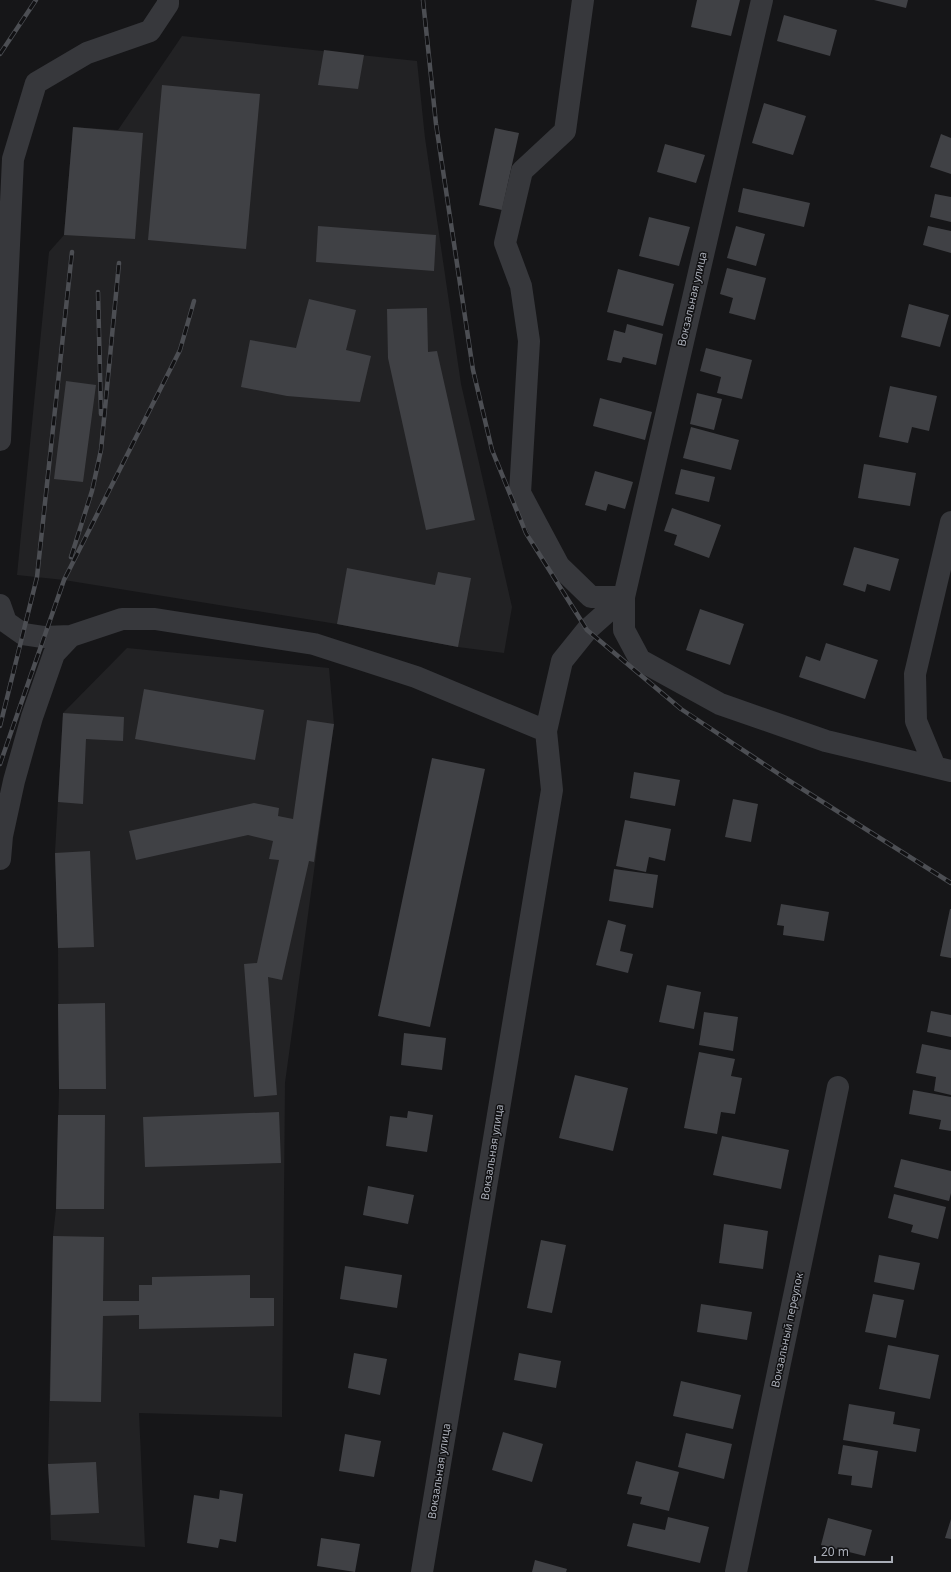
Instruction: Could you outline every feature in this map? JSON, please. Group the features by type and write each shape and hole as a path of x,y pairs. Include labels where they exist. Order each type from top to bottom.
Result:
{"street":[{"path":"0,440 13,160 36,83 87,53 150,31 168,4 168,0"},
{"path":"583,0 566,131 522,171 505,243 521,286 529,341 520,493 559,566 591,596 624,597"},
{"name":"Вокзальная улица","path":"762,0 624,597 624,630 640,660 720,704 826,741 943,769"},
{"path":"943,769 916,721 915,674 951,522"},
{"name":"Вокзальная улица","path":"422,1572 552,790 546,731 562,661 587,630 624,597"},
{"path":"3,614 23,634 43,637 71,636 122,619 155,619 314,644 416,677 546,731"},
{"path":"0,859 2,836 14,781 32,717 54,654 71,636"},
{"name":"Вокзальный переулок","path":"736,1572 838,1087"}],"shaded area":[{"path":"182,36 417,61 425,138 461,384 512,607 504,653 458,647 337,624 64,580 17,575 49,252 64,235 73,127 118,130"},
{"path":"127,648 329,668 334,724 285,1083 282,1417 139,1413 145,1547 51,1540 48,1464 53,1236 56,1209 59,1089 58,948 55,852 63,713"}],"building":[{"path":"697,0 740,0 731,36 691,27"},
{"path":"874,0 908,0 906,8"},
{"path":"784,15 837,30 830,56 777,41"},
{"path":"324,50 364,55 358,89 318,85"},
{"path":"162,85 260,94 246,249 148,240"},
{"path":"764,103 806,116 793,155 752,143"},
{"path":"73,127 143,133 135,239 64,235"},
{"path":"495,128 519,133 502,210 479,205"},
{"path":"941,134 951,138 951,174 930,167"},
{"path":"665,144 705,155 696,183 657,172"},
{"path":"743,188 810,203 804,227 738,212"},
{"path":"935,194 951,197 951,222 930,217"},
{"path":"649,217 690,227 679,266 639,256"},
{"path":"318,226 436,235 434,271 316,262"},
{"path":"736,226 765,234 756,266 727,258"},
{"path":"928,226 951,231 951,253 923,245"},
{"path":"727,268 766,278 755,320 729,313 733,298 720,294"},
{"path":"618,269 674,284 663,326 607,312"},
{"path":"309,299 356,310 346,350 371,356 360,402 287,396 241,387 250,340 296,348"},
{"path":"909,304 949,315 940,347 901,337"},
{"path":"427,308 428,352 437,351 475,520 426,530 388,358 387,309"},
{"path":"627,324 663,334 656,365 623,357 621,363 607,360 614,330 625,333"},
{"path":"706,348 752,360 742,399 717,393 721,377 700,371"},
{"path":"66,381 96,385 83,482 54,479"},
{"path":"890,386 937,396 929,431 912,427 908,443 879,437"},
{"path":"697,393 722,399 714,430 690,424"},
{"path":"600,398 652,412 645,440 593,426"},
{"path":"691,427 739,440 731,470 683,458"},
{"path":"864,464 916,473 910,506 858,498"},
{"path":"681,469 715,477 709,502 675,494"},
{"path":"595,471 633,482 625,509 608,504 606,511 585,505"},
{"path":"672,508 721,525 709,558 674,545 677,535 664,531"},
{"path":"854,547 899,559 890,591 867,584 865,592 843,585"},
{"path":"347,568 435,585 438,572 471,578 458,647 337,624"},
{"path":"700,609 744,624 730,665 686,650"},
{"path":"826,643 878,660 865,699 799,677 806,656 820,661"},
{"path":"144,689 264,710 255,760 135,739"},
{"path":"63,713 124,717 123,741 86,739 83,804 58,802"},
{"path":"307,720 334,724 314,862 309,861 282,980 268,977 277,1095 254,1097 244,964 257,963 279,860 269,859 273,841 248,835 136,860 129,831 254,803 279,808 278,816 293,819"},
{"path":"432,758 485,769 430,1027 378,1016"},
{"path":"634,772 680,780 675,806 630,798"},
{"path":"733,799 758,804 751,842 725,837"},
{"path":"625,820 671,829 665,861 649,857 646,872 616,866"},
{"path":"90,851 94,947 58,948 55,853"},
{"path":"614,869 658,875 653,908 609,901"},
{"path":"781,904 829,912 824,941 783,935 784,926 777,925"},
{"path":"951,909 951,958 940,956"},
{"path":"608,920 626,925 620,951 633,954 628,973 596,965"},
{"path":"667,985 701,992 694,1029 659,1022"},
{"path":"105,1003 106,1089 59,1089 58,1004"},
{"path":"931,1011 951,1015 951,1037 927,1032"},
{"path":"704,1012 738,1017 733,1051 699,1045"},
{"path":"404,1033 446,1038 442,1070 401,1065"},
{"path":"922,1044 951,1050 951,1095 934,1091 936,1077 916,1073"},
{"path":"699,1052 735,1059 731,1076 742,1078 735,1114 721,1112 717,1134 684,1128"},
{"path":"575,1075 628,1088 613,1151 559,1138"},
{"path":"913,1090 951,1097 951,1131 939,1129 941,1120 909,1114"},
{"path":"408,1111 433,1115 427,1152 386,1146 390,1116 407,1118"},
{"path":"279,1112 281,1163 145,1167 143,1117"},
{"path":"58,1115 105,1115 104,1209 56,1209"},
{"path":"722,1136 789,1150 781,1189 713,1175"},
{"path":"901,1159 951,1171 951,1193 949,1201 894,1187"},
{"path":"368,1186 414,1195 408,1224 363,1215"},
{"path":"894,1194 946,1207 938,1239 911,1232 913,1225 888,1218"},
{"path":"724,1224 768,1231 763,1269 719,1263"},
{"path":"53,1236 104,1237 103,1301 139,1301 139,1285 152,1285 152,1277 250,1275 250,1298 274,1298 274,1326 139,1329 139,1315 103,1316 101,1402 50,1401"},
{"path":"541,1240 566,1245 552,1313 527,1308"},
{"path":"879,1255 920,1263 914,1290 874,1282"},
{"path":"345,1266 402,1275 397,1308 340,1299"},
{"path":"873,1294 904,1300 896,1338 865,1332"},
{"path":"701,1304 752,1312 747,1340 697,1332"},
{"path":"888,1345 939,1355 930,1399 879,1389"},
{"path":"354,1353 387,1359 380,1395 348,1388"},
{"path":"519,1353 561,1361 556,1388 514,1380"},
{"path":"681,1381 741,1395 733,1429 673,1416"},
{"path":"849,1404 895,1412 893,1424 920,1429 916,1452 843,1440"},
{"path":"503,1432 543,1444 532,1482 492,1470"},
{"path":"686,1433 732,1444 724,1479 678,1467"},
{"path":"345,1434 381,1441 374,1477 339,1471"},
{"path":"843,1445 878,1451 872,1488 851,1485 852,1476 838,1474"},
{"path":"636,1461 679,1472 669,1511 640,1504 642,1497 627,1494"},
{"path":"96,1462 99,1513 51,1515 48,1464"},
{"path":"220,1490 243,1494 236,1542 220,1539 218,1548 187,1543 194,1495 219,1499"},
{"path":"668,1517 709,1527 700,1563 627,1546 633,1523 665,1530"},
{"path":"828,1518 872,1530 865,1556 821,1545"},
{"path":"951,1519 951,1539 945,1538"},
{"path":"321,1538 360,1544 355,1572 317,1566"},
{"path":"535,1560 567,1569 566,1572 532,1572"}],"railway":[{"path":"0,54 36,0"},
{"path":"423,0 436,124 473,370 492,450 526,533 587,630 681,709 788,780 951,883"},
{"path":"0,726 37,577 72,252"},
{"path":"71,557 92,491 101,450 119,263"},
{"path":"98,292 101,414"},
{"path":"0,764 64,580 180,350 194,301"}]}
